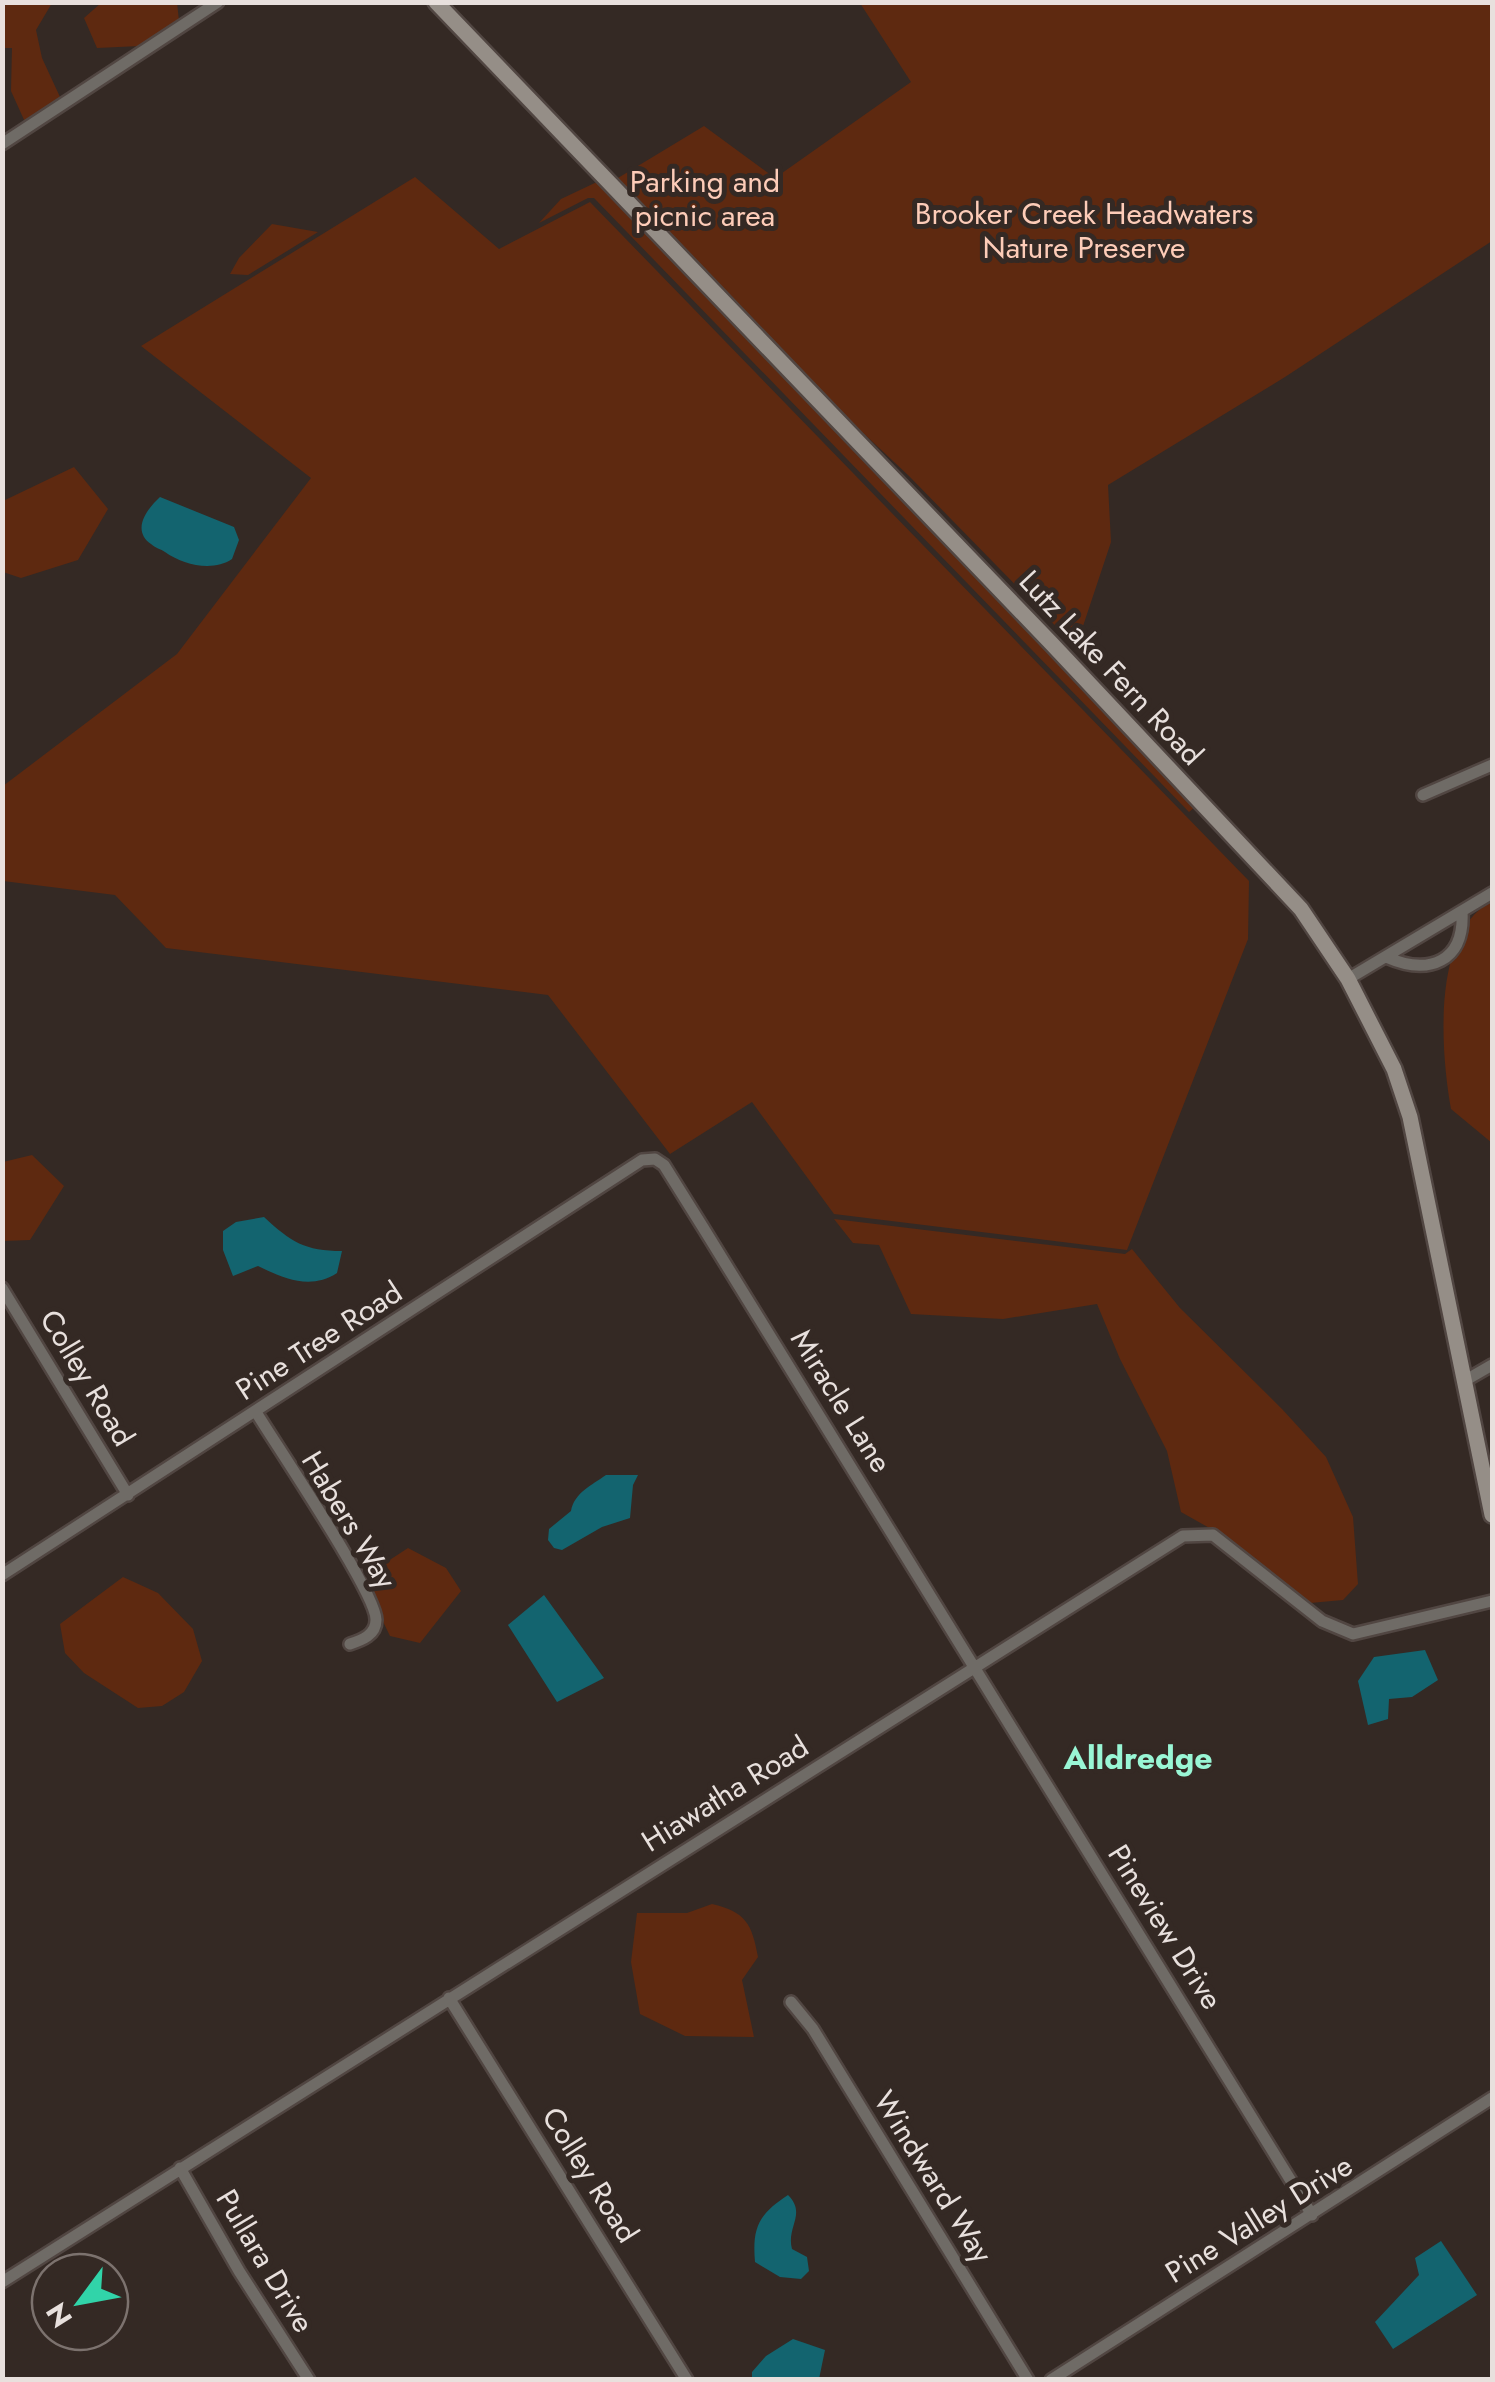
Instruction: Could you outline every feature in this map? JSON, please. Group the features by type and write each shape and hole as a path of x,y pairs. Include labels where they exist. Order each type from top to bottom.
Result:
{"main road":[{"name":"Lutz Lake Fern Road","path":"436,2 1301,909 1348,980 1394,1069 1410,1117 1492,1514"}],"street":[{"path":"2,144 218,2"},
{"path":"1424,795 1492,766"},
{"path":"1348,980 1492,892"},
{"path":"1386,957 1419,966 1446,959 1459,945 1462,911"},
{"name":"Pine Tree Road","path":"2,1576 642,1160 655,1159 664,1164"},
{"name":"Miracle Lane","path":"664,1164 974,1665"},
{"name":"Colley Road","path":"2,1288 128,1495"},
{"path":"1466,1380 1492,1365"},
{"name":"Habers Way","path":"256,1412 373,1607 374,1630 350,1644"},
{"name":"Hiawatha Road","path":"2,2282 1183,1536 1213,1534 1322,1620 1353,1634 1492,1601"},
{"name":"Pineview Drive","path":"974,1665 1312,2216"},
{"name":"Colley Road","path":"449,1998 688,2380"},
{"name":"Windward Way","path":"792,2002 813,2029 1028,2380"},
{"name":"Pine Valley Drive","path":"1052,2380 1492,2098"},
{"name":"Pullara Drive","path":"180,2168 239,2271 309,2380"}],"green space":[{"path":"177,2 179,21 140,46 97,48 84,18 101,3"},
{"path":"2,3 52,3 36,30 42,58 60,97 25,122 11,91 12,48 3,48"},
{"name":"Brooker Creek Headwaters Nature Preserve","path":"860,3 1492,3 1492,241 1285,377 1108,485 1111,542 1076,647 613,181 704,126 775,178 911,82"},
{"path":"415,177 499,249 590,202 1249,881 1248,939 1127,1250 834,1214 752,1102 670,1154 548,995 166,948 115,895 3,881 3,786 177,654 311,478 141,346"},
{"path":"599,181 1195,807 1189,812 594,198 539,223 561,199"},
{"path":"272,224 318,232 248,275 230,274 239,258"},
{"path":"74,467 108,509 78,560 21,578 3,572 3,501"},
{"path":"1492,901 1492,1143 1451,1109 1443,1027 1450,966 1458,939 1472,917"},
{"path":"32,1155 64,1186 30,1240 3,1241 3,1162"},
{"path":"834,1219 1125,1254 1132,1249 1180,1308 1326,1457 1353,1517 1358,1584 1343,1600 1310,1603 1229,1539 1181,1512 1167,1451 1097,1304 1003,1319 911,1314 879,1245 853,1243"},
{"path":"408,1548 446,1568 461,1591 420,1643 390,1636 371,1597 382,1565"},
{"path":"123,1577 158,1593 193,1629 202,1661 184,1692 162,1706 138,1708 84,1673 65,1653 60,1624"},
{"path":"712,1904 740,1916 753,1936 758,1957 742,1980 754,2037 685,2036 640,2014 631,1962 637,1913 687,1913"}],"water":[{"path":"160,497 234,527 239,540 232,559 216,565 198,565 153,545 145,538 142,526 146,513"},
{"path":"264,1217 299,1243 342,1251 337,1273 307,1282 258,1266 233,1276 223,1250 223,1231 236,1222"},
{"path":"606,1475 638,1475 633,1485 630,1518 602,1527 562,1550 554,1548 548,1540 549,1529 571,1511 580,1494"},
{"path":"544,1595 604,1678 557,1702 508,1625"},
{"path":"1425,1650 1438,1680 1412,1697 1389,1699 1388,1719 1368,1725 1358,1681 1374,1657"},
{"path":"788,2195 796,2208 792,2249 807,2257 809,2271 801,2279 780,2277 755,2262 756,2230 764,2215"},
{"path":"1441,2241 1477,2295 1393,2349 1375,2322 1419,2275 1415,2258"},
{"path":"793,2339 825,2350 819,2379 752,2379 752,2372 766,2356"}],"district":[{"name":"Alldredge","path":"1138,1758"}],"park label":[{"name":"Parking and picnic area","path":"705,199"}]}
